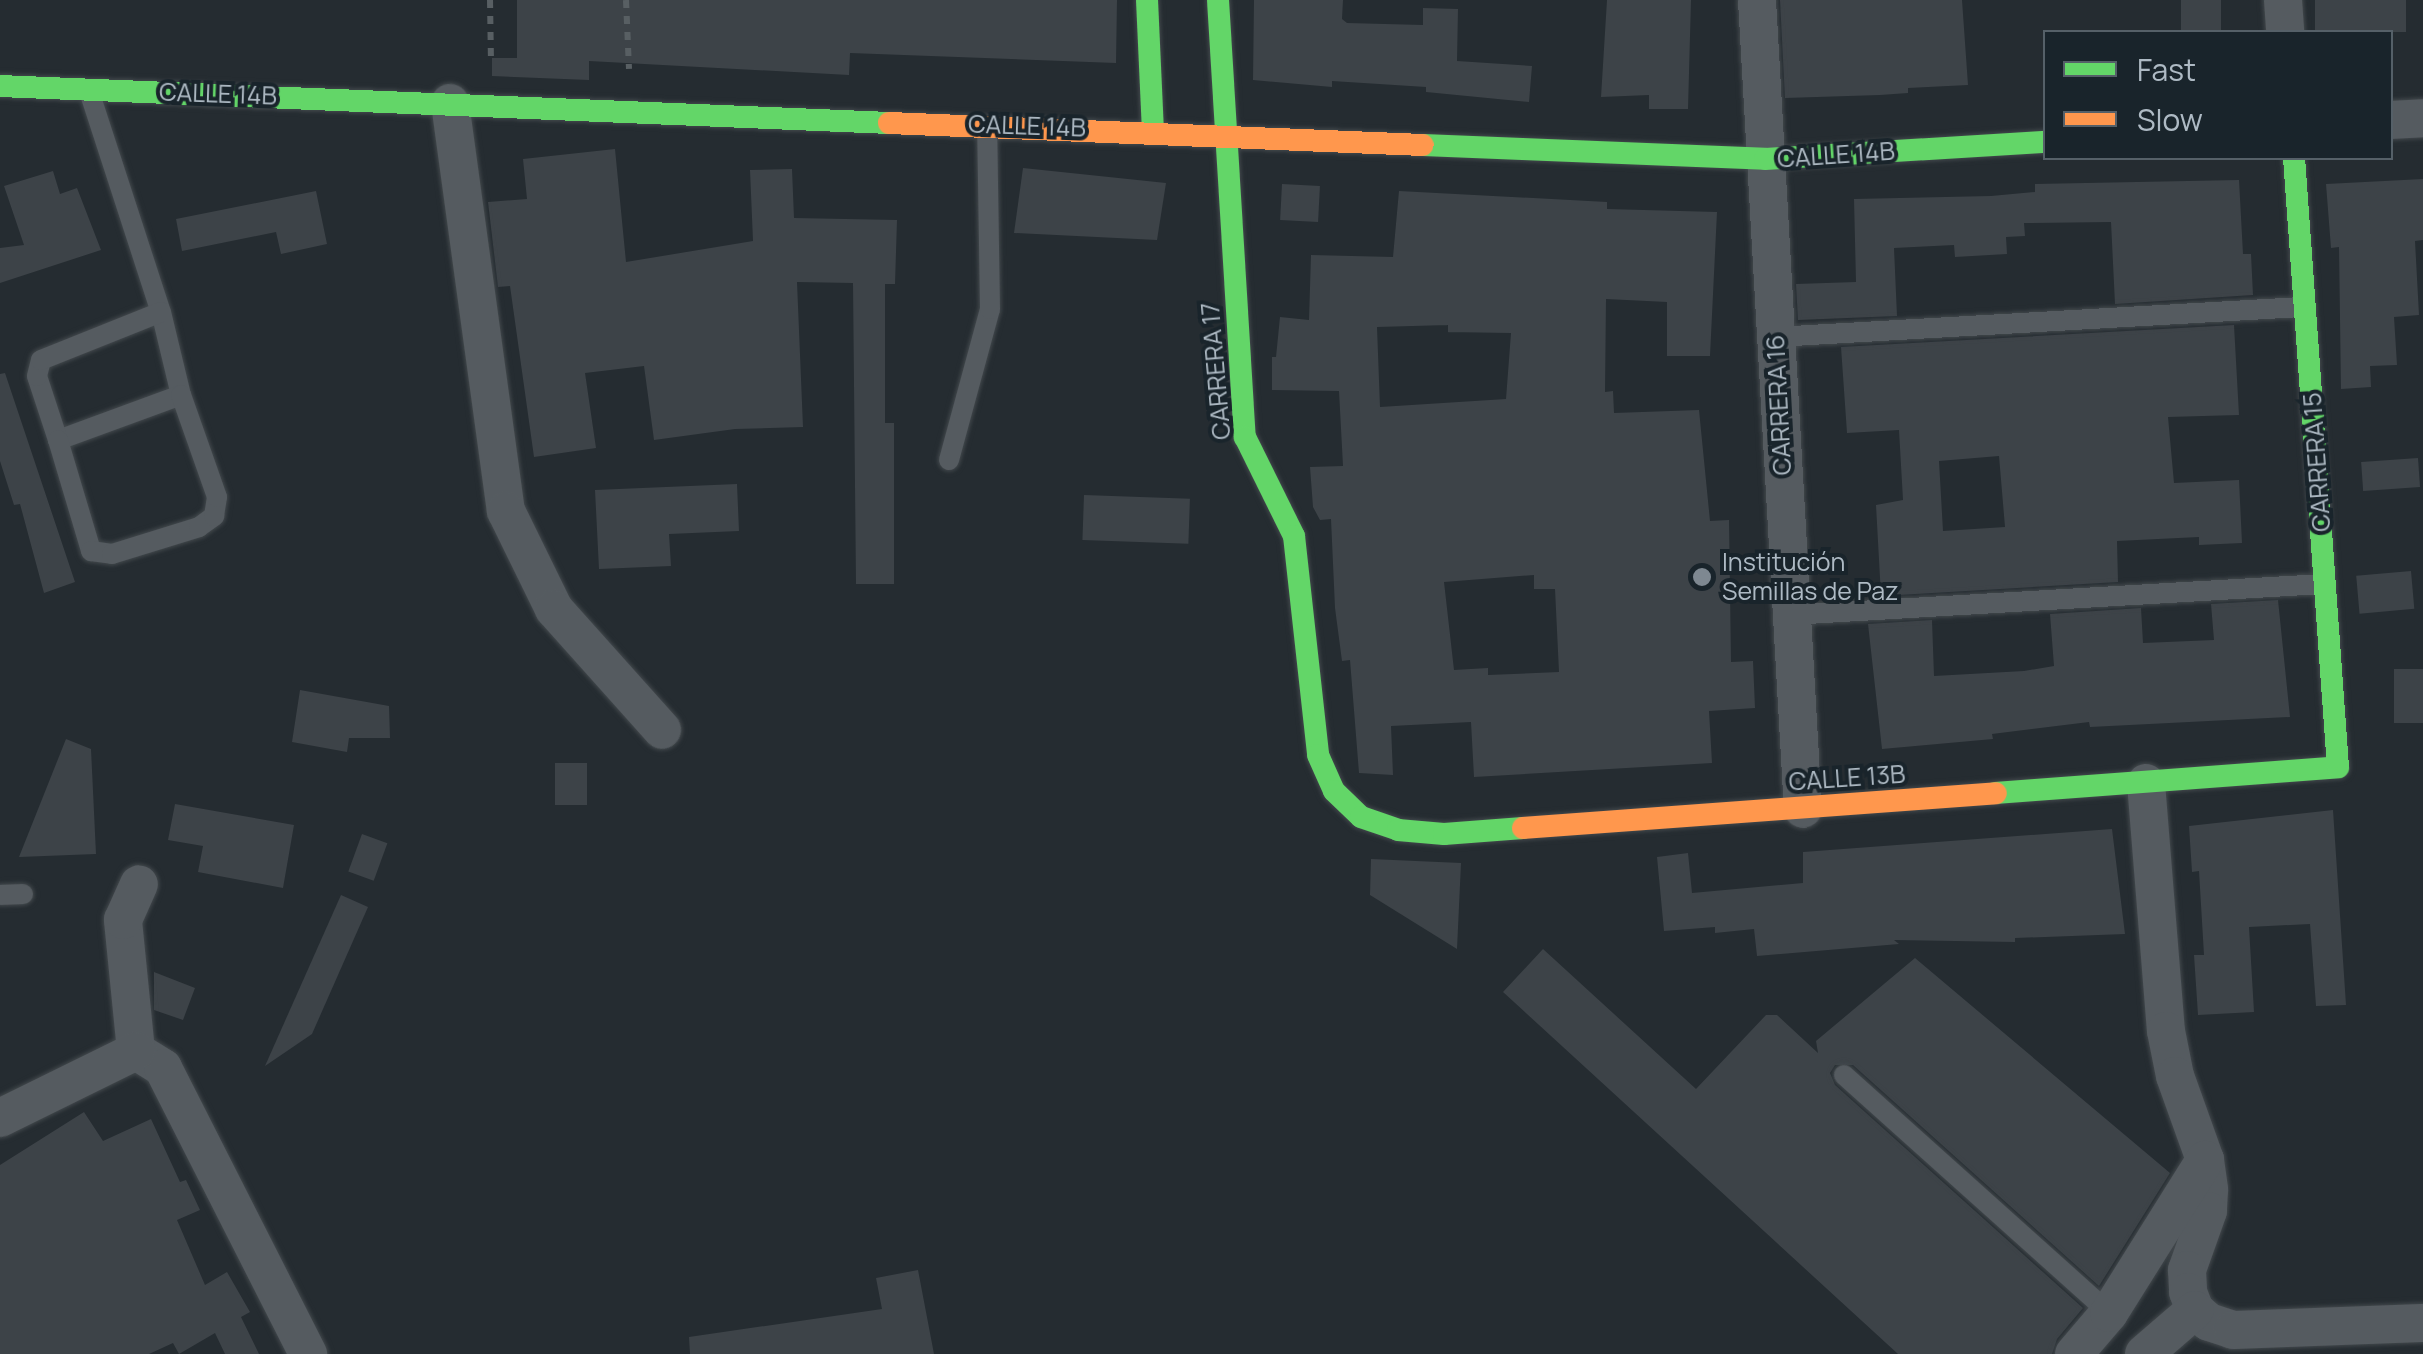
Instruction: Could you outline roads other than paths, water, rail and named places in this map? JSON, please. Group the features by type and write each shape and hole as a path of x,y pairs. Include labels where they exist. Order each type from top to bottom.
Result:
{"street":[{"path":"1147,0 1153,131"},
{"name":"CARRERA 17","path":"1218,0 1246,437 1294,536 1318,754 1334,792 1361,816"},
{"name":"CARRERA 16","path":"1757,0 1803,810"},
{"path":"2283,0 2285,30"},
{"name":"CALLE 14B","path":"3,88 987,124 1507,151 1765,159 2043,142"},
{"path":"450,104 506,511 554,609 662,730"},
{"path":"2393,120 2423,118"},
{"name":"CARRERA 15","path":"2294,160 2338,767"},
{"name":"CALLE 13B","path":"1361,816 1398,830 1444,834 2338,767"},
{"path":"2146,782 2166,1030 2175,1076 2205,1160 2208,1212 2187,1270 2188,1292 2195,1310 2209,1322 2234,1330 2423,1324"},
{"path":"136,1052 122,920 139,884"},
{"path":"0,1118 136,1052"},
{"path":"136,1052 163,1068 308,1354"},
{"path":"2074,1354 2109,1314 2205,1160"},
{"path":"2144,1354 2195,1310"}],"lane":[{"path":"88,89 161,312 180,395 216,497 214,516 199,527 112,554 92,552 37,376 41,360 161,312"},
{"path":"950,460 990,310 987,124"},
{"path":"1775,337 2306,307"},
{"path":"58,440 180,395"},
{"path":"1790,615 2325,584"},
{"path":"0,895 23,894"},
{"path":"1844,1075 2109,1314"}],"place":[{"name":"Institución Semillas de Paz","path":"1702,577"}]}
